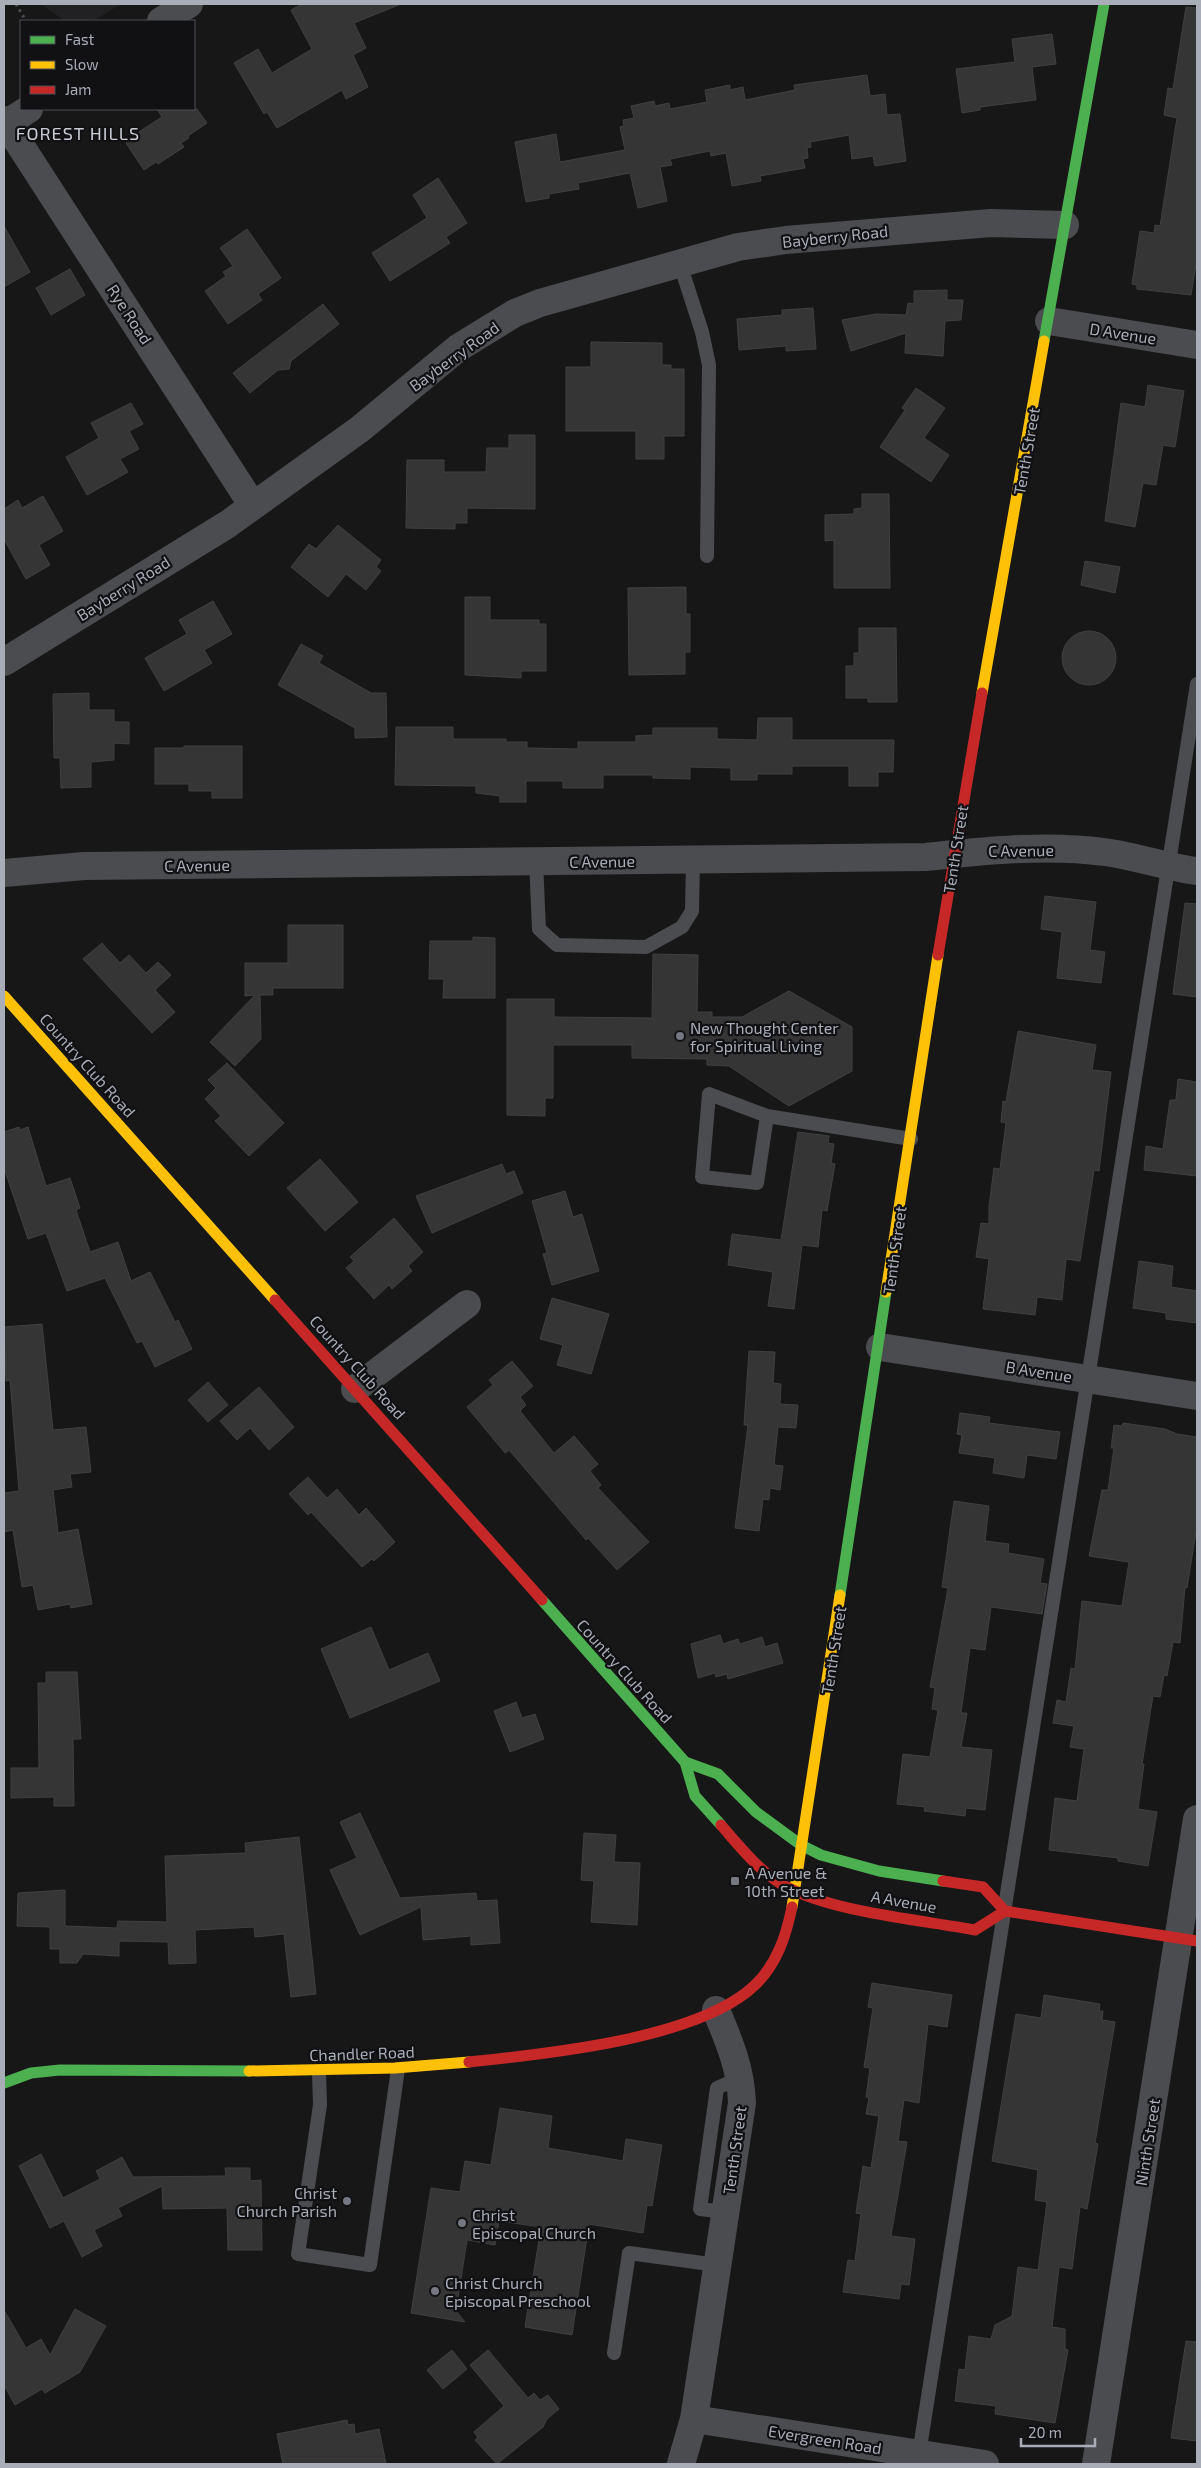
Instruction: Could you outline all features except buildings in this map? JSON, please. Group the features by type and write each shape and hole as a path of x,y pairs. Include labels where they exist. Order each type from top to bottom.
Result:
{"street":[{"path":"163,20 189,4"},
{"name":"Tenth Street","path":"681,2464 694,2419 742,2104 734,2052 716,2010 729,2006 743,1996 767,1972 789,1924 880,1347 953,854 1104,4"},
{"name":"Rye Road","path":"11,119 253,506"},
{"name":"Bayberry Road","path":"4,662 253,506 360,429 458,348 515,313 540,303 738,247 786,240 991,223 1065,225"},
{"name":"D Avenue","path":"1049,321 1197,344"},
{"name":"C Avenue","path":"4,873 84,866 926,857 1018,848 1073,850 1142,858 1169,867 1197,871"},
{"name":"Country Club Road","path":"4,996 685,1762 696,1796 752,1860 772,1878 794,1891"},
{"path":"355,1389 467,1304"},
{"name":"B Avenue","path":"880,1347 1197,1396"},
{"name":"Country Club Road","path":"685,1762 718,1774 756,1812 801,1845"},
{"name":"Ninth Street","path":"1096,2464 1188,1939 1197,1820"},
{"name":"A Avenue","path":"794,1891 827,1902 857,1909 975,1930 1005,1911 983,1887 879,1871 830,1858 801,1845"},
{"path":"1005,1911 1188,1939"},
{"name":"Chandler Road","path":"4,2083 31,2074 60,2070 319,2072 398,2069 564,2051 650,2034 716,2010"},
{"name":"Evergreen Road","path":"694,2419 985,2464"}],"lane":[{"path":"680,264 702,332 709,365 707,556"},
{"path":"919,2454 1197,684"},
{"path":"536,861 539,929 557,946 646,947 682,927 692,910 693,860"},
{"path":"767,1116 757,1183 702,1177 709,1094 767,1116 911,1139"},
{"path":"319,2072 321,2099 298,2254 370,2264 398,2069"},
{"path":"614,2353 629,2253 717,2265"}],"path":[{"path":"16,4 25,20"}],"shaded area":[{"path":"41,4 121,4 95,20 64,20"}],"traffic: fast":[{"path":"1044,341 1104,4"},
{"path":"840,1595 886,1292"},
{"path":"542,1600 685,1762 695,1796 721,1825"},
{"path":"685,1762 718,1774 756,1812 801,1845 821,1855 879,1871 943,1881"},
{"path":"4,2083 31,2073 60,2070 249,2071"}],"traffic: slow":[{"path":"982,693 1044,341"},
{"path":"886,1292 938,955"},
{"path":"4,996 275,1300"},
{"path":"792,1907 840,1595"},
{"path":"249,2071 395,2068 469,2062"}],"traffic: jam":[{"path":"938,955 982,693"},
{"path":"275,1300 542,1600"},
{"path":"721,1825 745,1853 773,1879 815,1899 883,1915 975,1930 1005,1911"},
{"path":"943,1881 983,1887 1005,1911 1197,1941"},
{"path":"469,2062 538,2054 620,2041 698,2019 730,2003 763,1977 780,1949 792,1907"}],"place":[{"name":"New Thought Center for Spiritual Living","path":"680,1036"},
{"name":"A Avenue & 10th Street","path":"735,1881"},
{"name":"Christ Church Parish","path":"347,2201"},
{"name":"Christ Episcopal Church","path":"462,2223"},
{"name":"Christ Church Episcopal Preschool","path":"435,2291"}],"district":[{"name":"FOREST HILLS","path":"78,133"}]}
